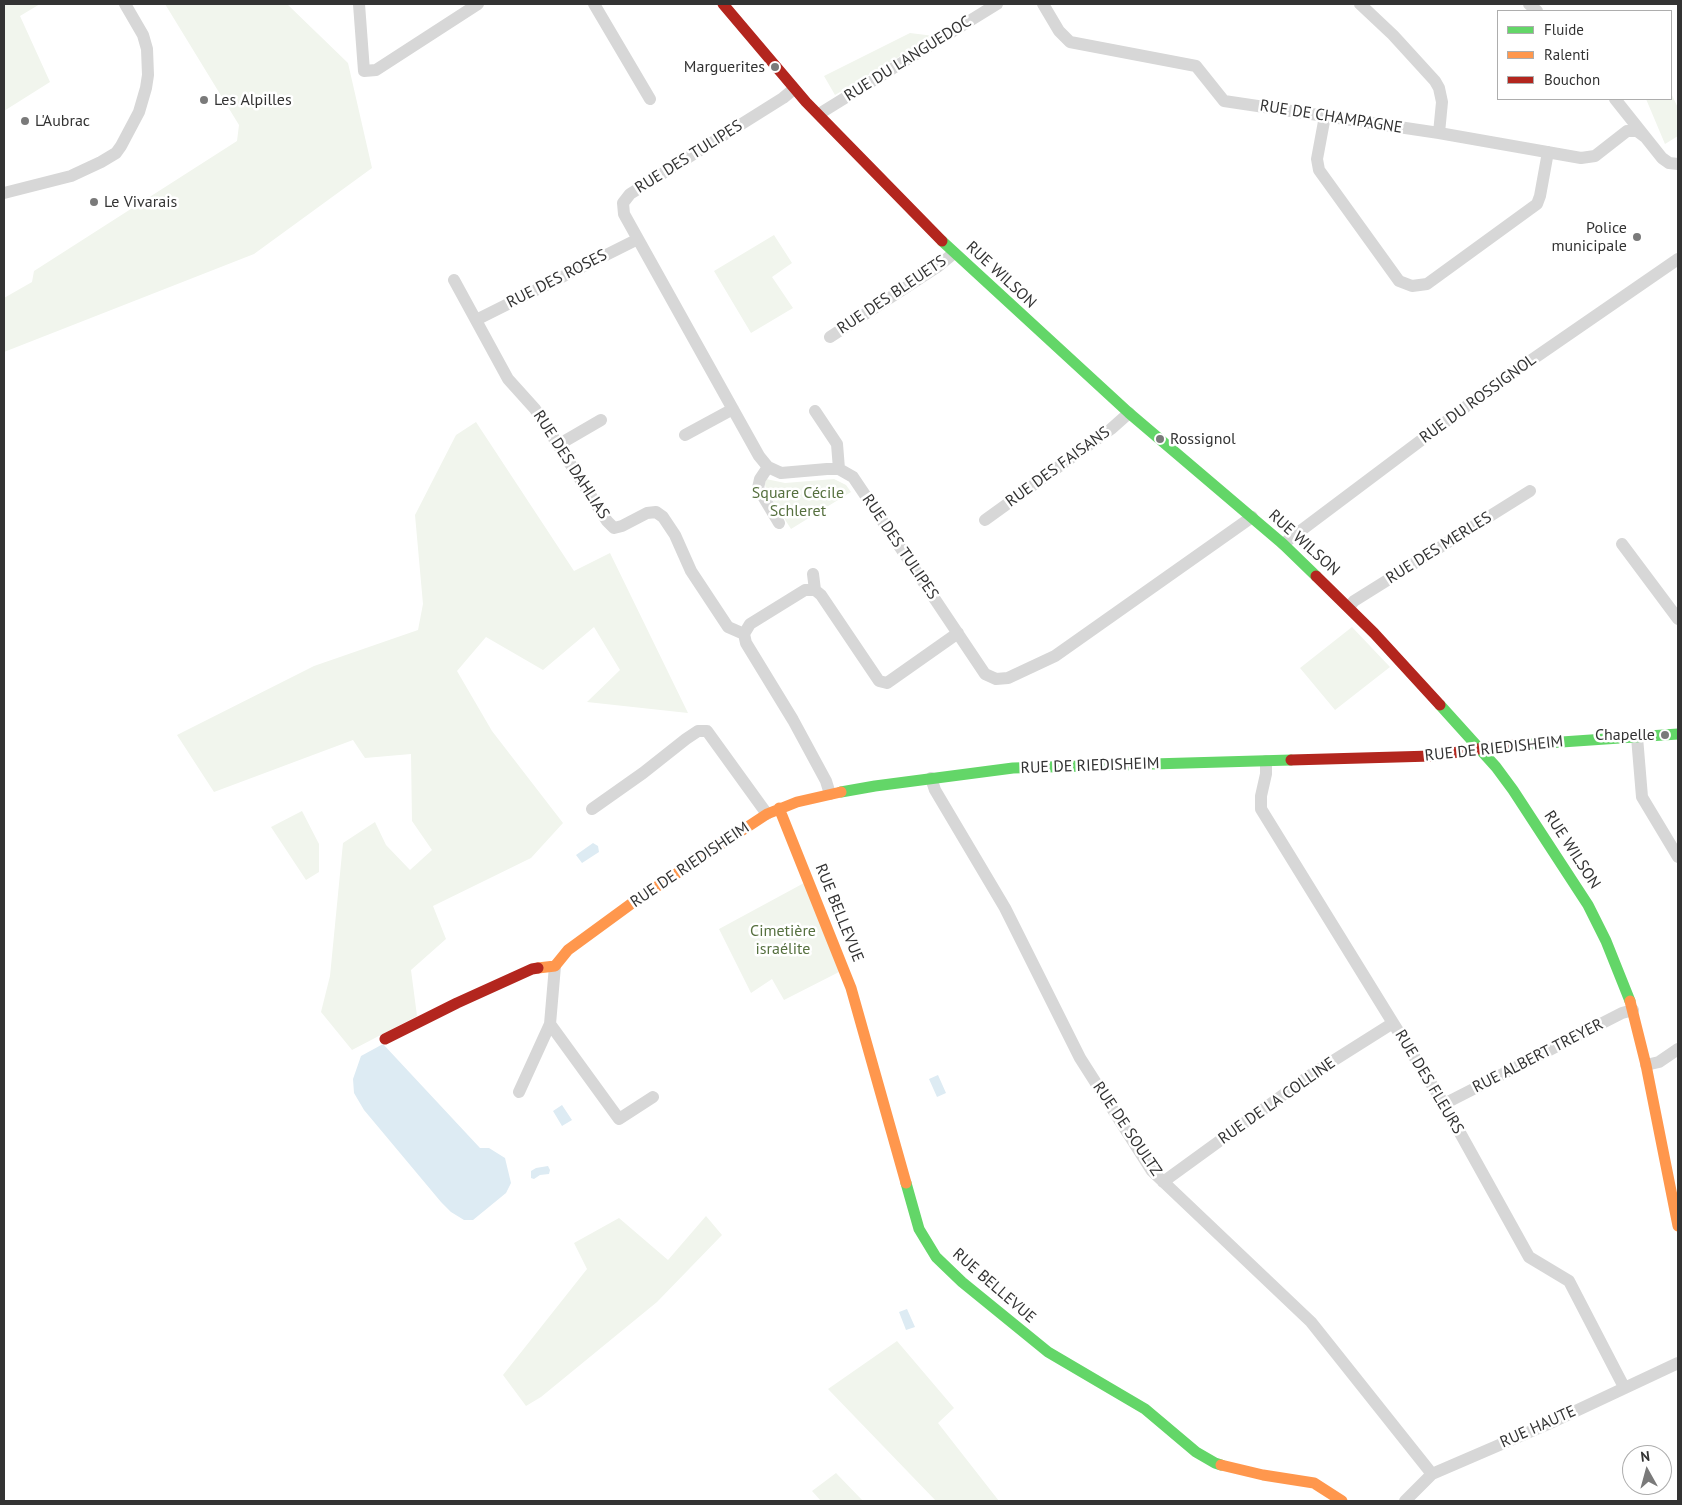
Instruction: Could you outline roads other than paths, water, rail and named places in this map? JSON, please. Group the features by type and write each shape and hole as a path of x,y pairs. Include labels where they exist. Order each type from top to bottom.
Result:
{"street":[{"path":"4,193 71,176 101,162 116,153 121,146 139,112 148,75 148,49 143,35 125,4"},
{"path":"359,4 364,71 376,70 478,4"},
{"path":"594,4 650,99"},
{"name":"RUE WILSON","path":"723,4 794,89 954,253 1129,413 1283,544 1349,607 1479,748 1514,790 1588,905 1606,941 1633,1010 1646,1065 1678,1226"},
{"name":"RUE DU LANGUEDOC","path":"819,114 997,4"},
{"name":"RUE DE CHAMPAGNE","path":"1043,4 1059,31 1070,42 1196,66 1224,101 1439,133 1588,158 1599,154 1627,132 1637,131 1645,137"},
{"path":"1360,4 1435,81 1439,88 1442,102 1439,133"},
{"name":"RUE DES TULIPES","path":"768,467 759,456 624,214 623,203 630,194 783,98 794,89"},
{"path":"1617,100 1662,158 1677,163"},
{"path":"1325,116 1317,158 1319,170 1399,281 1412,286 1427,284 1537,204 1548,152"},
{"name":"RUE DES ROSES","path":"476,320 638,239"},
{"name":"RUE DES BLEUETS","path":"830,338 937,267 954,253"},
{"name":"RUE DU ROSSIGNOL","path":"1283,544 1488,390 1678,259"},
{"name":"RUE DES DAHLIAS","path":"454,280 508,378 536,409 606,521 614,528 647,513 656,512 663,517 675,535 691,571 728,627 744,634"},
{"path":"685,436 733,409"},
{"path":"779,523 758,488 760,479 768,467 781,473 827,468 839,469 836,444 815,411"},
{"name":"RUE DES FAISANS","path":"985,520 1110,429 1129,413"},
{"path":"558,445 601,420"},
{"name":"RUE DES TULIPES","path":"839,469 853,477 985,674 996,679 1008,678 1055,656 1252,517"},
{"name":"RUE DES MERLES","path":"1349,607 1354,602 1530,491"},
{"path":"1622,544 1678,619"},
{"path":"813,574 815,590"},
{"path":"830,794 826,781 793,720 746,643 744,634 750,624 806,590 815,590 821,595 880,681 887,683 958,633"},
{"path":"592,809 642,774 686,739 698,731 707,731 767,814"},
{"name":"RUE DE RIEDISHEIM","path":"555,966 568,950 635,901 767,814 779,808 830,794 931,778 1013,768 1432,756 1479,748 1678,734"},
{"path":"1637,736 1642,796 1678,857"},
{"name":"RUE DES FLEURS","path":"1266,761 1261,809 1444,1104 1529,1257 1569,1281 1624,1387"},
{"name":"RUE DE SOULTZ","path":"931,778 935,790 1005,908 1080,1058 1152,1171 1311,1322 1432,1474"},
{"name":"RUE BELLEVUE","path":"779,808 851,988 919,1230 936,1257 962,1282 1048,1352 1145,1409 1196,1452 1215,1463 1263,1475 1314,1483 1342,1501"},
{"path":"385,1038 532,969 555,966 550,1024 519,1092"},
{"name":"RUE ALBERT TREYER","path":"1444,1104 1622,1013 1633,1010"},
{"name":"RUE DE LA COLLINE","path":"1163,1182 1310,1076 1393,1023"},
{"path":"550,1024 619,1119 653,1097"},
{"path":"1646,1065 1659,1062 1678,1049"},
{"name":"RUE HAUTE","path":"1405,1501 1432,1474 1548,1424 1678,1363"}],"place":[{"name":"Marguerites","path":"775,67"},
{"name":"Les Alpilles","path":"204,100"},
{"name":"L'Aubrac","path":"25,121"},
{"name":"Le Vivarais","path":"94,202"},
{"name":"Police municipale","path":"1637,237"},
{"name":"Rossignol","path":"1160,439"},
{"name":"Chapelle","path":"1665,735"}],"park label":[{"name":"Square Cécile Schleret","path":"798,502"},
{"name":"Cimetière israélite","path":"783,940"}]}
